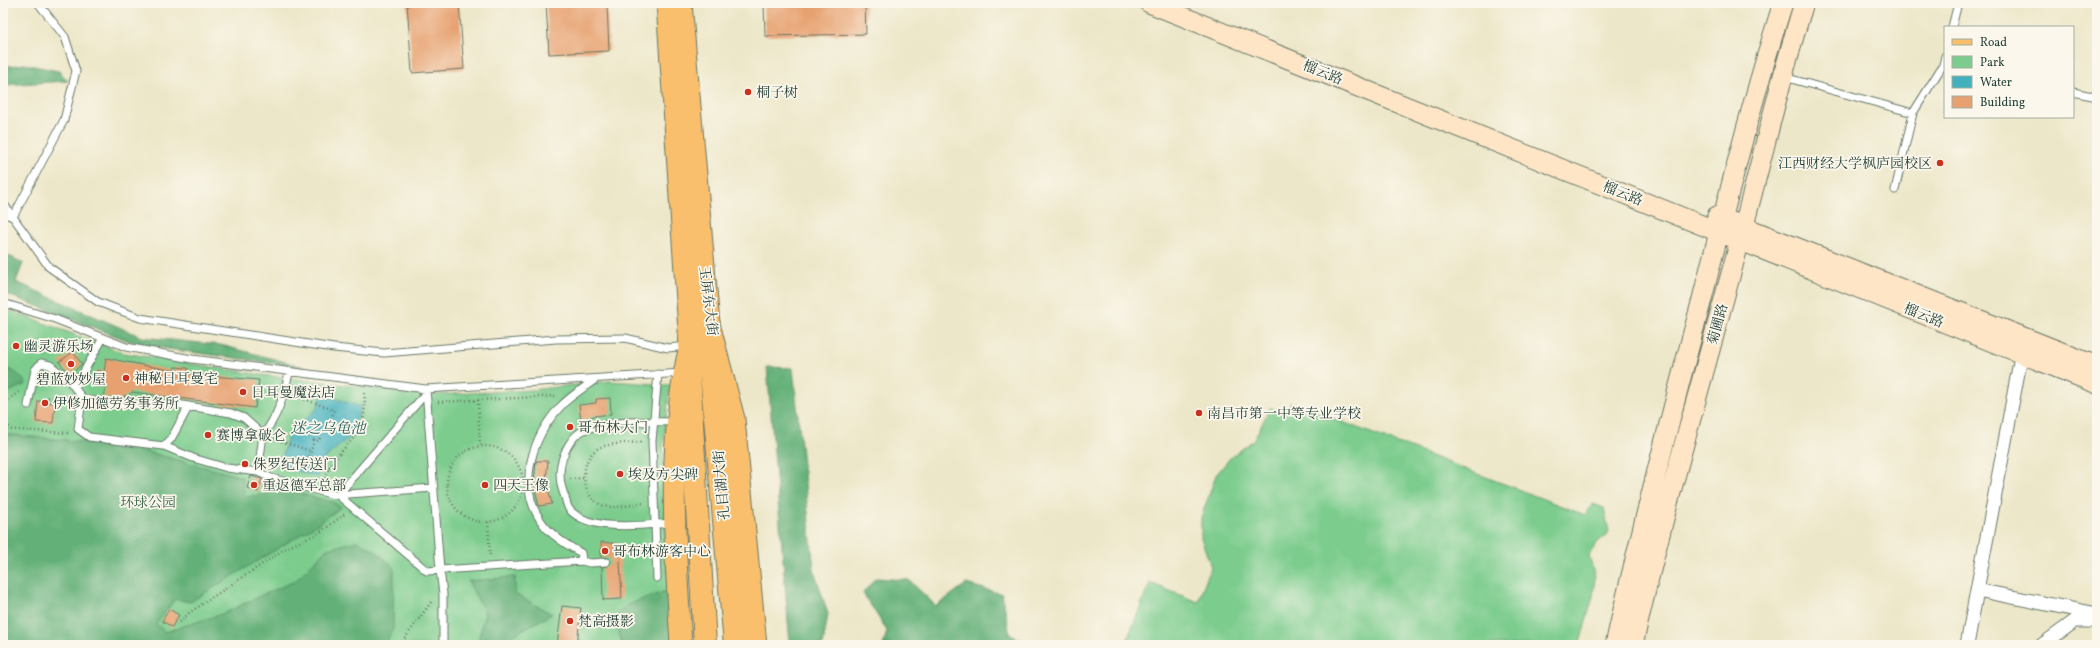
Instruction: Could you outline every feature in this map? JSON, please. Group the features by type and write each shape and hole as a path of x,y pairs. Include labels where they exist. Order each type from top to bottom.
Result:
{"highway":[{"name":"孔目湖大街","path":"709,324 735,645"},
{"name":"孔目湖大街","path":"690,346 686,372 705,645"}],"main road":[{"name":"玉屏东大街","path":"667,3 690,346"},
{"name":"玉屏东大街","path":"681,3 709,324 734,419 756,645"},
{"path":"681,645 663,524 677,422 686,372"}],"street":[{"name":"榴云路","path":"1150,3 1742,233 2023,346 2097,384"},
{"name":"榴云路","path":"1178,3 1721,225"},
{"name":"菊圃路","path":"1615,645 1638,541 1721,225 1769,48 1783,3"},
{"name":"菊圃路","path":"1633,645 1656,545 1742,233 1782,77 1804,3"},
{"name":"榴云路","path":"2023,346 2097,366"},
{"path":"1967,645 2023,346"},
{"path":"1977,590 2097,614"},
{"path":"2042,645 2075,621 2097,621"}],"lane":[{"path":"13,217 64,120 76,71 65,37 38,3"},
{"path":"1952,26 1958,3"},
{"path":"1895,190 1913,113 1944,65"},
{"path":"1782,77 1913,113"},
{"path":"2074,92 2097,97"},
{"path":"3,203 49,267 98,302 140,318 334,348 384,353 556,339 625,338 668,348 690,346"},
{"path":"3,213 13,217"},
{"path":"3,303 55,319 133,349 289,373 426,391 686,372"},
{"path":"75,387 103,338"},
{"path":"28,405 32,393 35,370 41,363 50,365 69,380 75,387 82,400 78,429 89,437 164,446 193,458 227,468 258,472 271,478 338,495 434,488"},
{"path":"258,472 263,435 274,420 281,406 289,373"},
{"path":"657,578 663,524 652,441 658,374"},
{"path":"582,561 581,553 557,537 542,522 532,504 529,483 536,444 546,426 561,406 596,378"},
{"path":"426,391 442,588 443,645"},
{"path":"338,495 426,391"},
{"path":"82,400 123,405 189,406 204,410 231,413 244,418 263,435"},
{"path":"164,446 171,439 189,406"},
{"path":"663,524 620,527 600,524 581,517 569,508 562,490 560,469 564,454 572,440 582,431 597,426 654,421 677,422"},
{"path":"338,495 427,571 582,561 590,563 606,562"}],"path":[{"path":"322,492 334,460 349,445 359,431 366,409 362,382"},
{"path":"3,411 10,399 20,392 32,393"},
{"path":"285,392 318,406 334,410 328,432 322,431 319,442 314,440 308,462 330,468"},
{"path":"427,402 575,395"},
{"path":"48,397 82,400"},
{"path":"478,400 480,446"},
{"path":"3,417 4,423 12,429"},
{"path":"331,422 359,431"},
{"path":"3,429 65,433 78,429"},
{"path":"635,443 601,448 590,456 584,473 584,484 591,498 602,505 622,506 639,503"},
{"path":"286,444 311,451"},
{"path":"480,446 491,446 507,453 518,465 523,483 520,498 511,512 496,521 478,522 460,513 449,497 447,488 448,477 456,460 463,453 480,446"},
{"path":"180,622 189,613 286,548 319,533 353,508"},
{"path":"488,522 491,567"},
{"path":"400,645 442,588"}],"green space":[{"path":"24,64 59,71 68,81 3,85 3,67"},
{"path":"3,253 23,263 16,282 142,337 221,345 308,368 168,349 129,341 3,293"},
{"name":"环球公园","path":"3,309 124,353 262,375 428,395 530,390 609,381 670,385 663,446 670,645 3,645"},
{"path":"767,367 793,368 814,570 828,614 823,645 790,645"},
{"path":"3,368 16,373 26,384 3,394"},
{"path":"1290,402 1585,515 1593,504 1604,508 1609,532 1597,543 1589,555 1595,577 1593,597 1579,645 1125,645 1150,583 1198,602 1211,567 1201,538 1201,518 1216,475 1231,457 1254,440 1270,408 1285,413"},
{"path":"3,434 125,446 242,477 245,497 266,494 273,487 333,502 341,507 321,522 190,602 175,599 156,624 165,632 225,613 295,581 327,549 357,541 377,552 394,567 393,630 385,645 3,645"},
{"path":"515,577 515,594 552,614 520,631 502,645 477,645 485,613 468,581"},
{"path":"876,578 909,580 936,606 966,584 1002,594 1010,635 1036,645 883,645 887,631 863,593"},
{"path":"675,588 678,645 622,645 615,616 629,604"}],"water":[{"name":"迷之乌龟池","path":"322,394 361,407 351,436 324,459 318,477 279,466 289,434 317,409"}],"building":[{"path":"407,3 459,3 464,69 412,73"},
{"path":"546,3 607,3 609,51 549,54"},
{"path":"764,3 865,3 866,34 765,36"},
{"name":"碧蓝妙妙屋","path":"73,352 82,364 70,375 59,362"},
{"path":"106,358 174,371 175,367 188,368 188,374 259,380 255,408 132,392 129,395 124,396 124,400 104,398 106,387 94,385 97,370 104,372"},
{"path":"610,398 611,414 594,416 581,421 579,405 596,403 596,399"},
{"name":"伊修加德劳务事务所","path":"38,401 55,403 53,423 36,422"},
{"path":"536,461 548,461 546,481 552,504 539,506 534,484"},
{"name":"重返德军总部","path":"251,476 262,479 258,492 247,488"},
{"path":"601,542 619,544 622,599 603,600 602,567 608,566 611,562 609,558 601,557"},
{"name":"梵高摄影","path":"562,606 581,608 577,645 557,645"},
{"path":"169,609 179,615 172,627 162,621"}],"place":[{"name":"桐子树","path":"748,92"},
{"name":"江西财经大学枫庐园校区","path":"1940,163"},
{"name":"幽灵游乐场","path":"16,346"},
{"name":"碧蓝妙妙屋","path":"71,364"},
{"name":"神秘日耳曼宅","path":"126,378"},
{"name":"日耳曼魔法店","path":"243,392"},
{"name":"伊修加德劳务事务所","path":"45,403"},
{"name":"南昌市第一中等专业学校","path":"1199,413"},
{"name":"哥布林大门","path":"570,427"},
{"name":"赛博拿破仑","path":"208,435"},
{"name":"侏罗纪传送门","path":"245,464"},
{"name":"埃及方尖碑","path":"620,474"},
{"name":"重返德军总部","path":"254,485"},
{"name":"四天王像","path":"485,485"},
{"name":"哥布林游客中心","path":"605,551"},
{"name":"梵高摄影","path":"570,621"}]}
